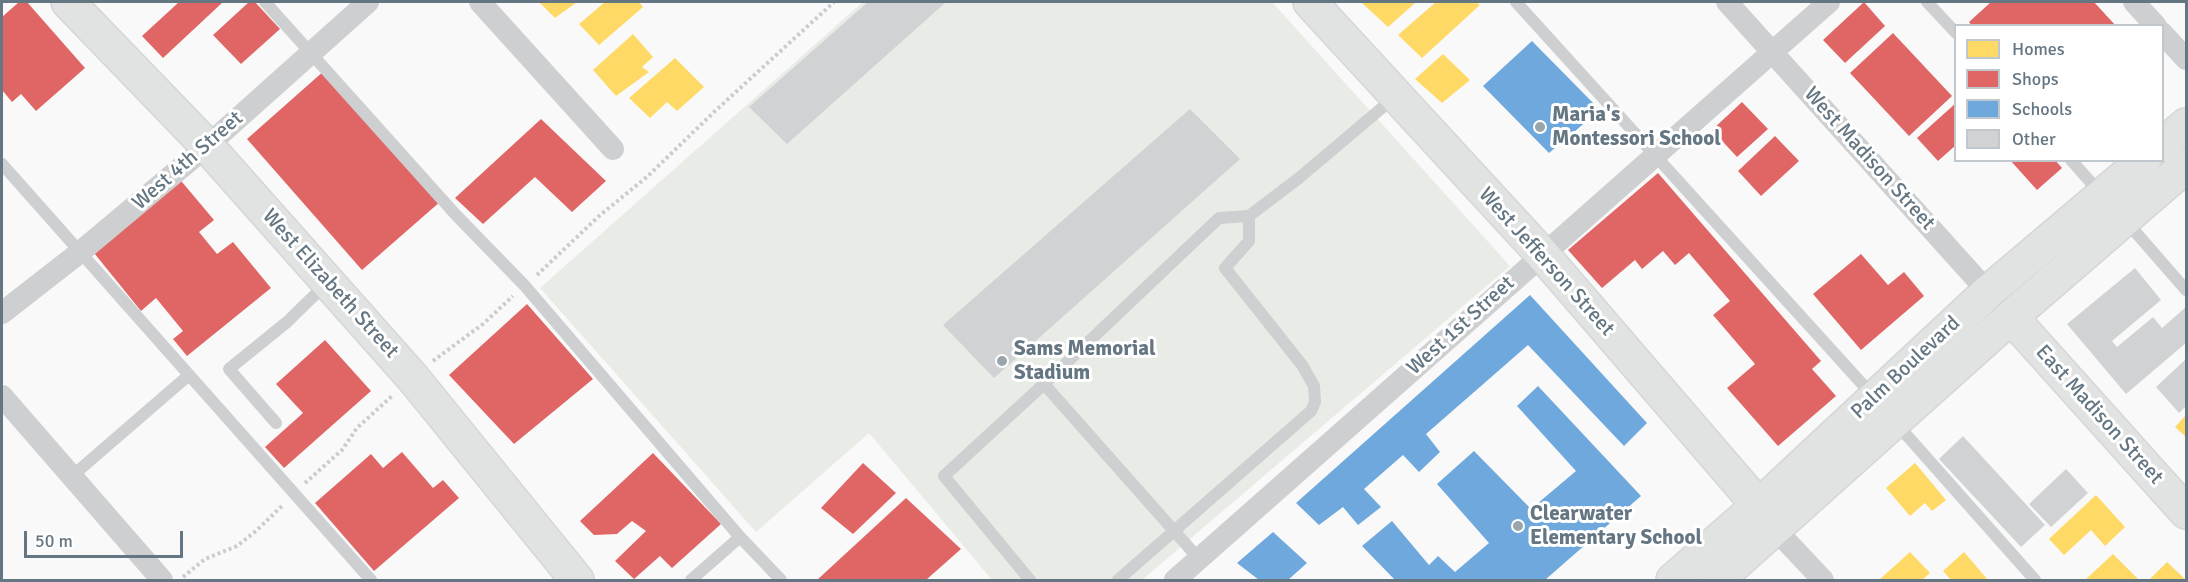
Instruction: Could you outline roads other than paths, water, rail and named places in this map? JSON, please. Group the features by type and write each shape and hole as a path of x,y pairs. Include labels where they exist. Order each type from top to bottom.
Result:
{"main road":[{"name":"West Elizabeth Street","path":"68,2 207,146 418,383 577,580"},
{"name":"West Jefferson Street","path":"1319,5 1396,96 1542,254 1766,517"},
{"path":"2164,144 2187,125"},
{"name":"Palm Boulevard","path":"1673,580 1766,517 1884,409 1988,292 2142,162"},
{"name":"Palm Boulevard","path":"1884,409 2011,317 2187,166"},
{"path":"2103,196 2125,219"},
{"name":"East Madison Street","path":"2011,317 2187,512"},
{"name":"Palm Boulevard","path":"1717,580 1766,517"}],"street":[{"name":"West 4th Street","path":"2,313 79,253 207,146 368,2"},
{"path":"480,2 613,149"},
{"name":"West Madison Street","path":"1727,2 2011,317"},
{"name":"West 1st Street","path":"1175,580 1829,2"},
{"path":"2134,2 2154,24"},
{"path":"2164,34 2187,59"},
{"path":"2,396 162,580"},
{"path":"1766,517 1823,580"}],"lane":[{"path":"265,2 456,215 525,286 740,537 781,580"},
{"path":"1516,2 1884,409 2035,580"},
{"path":"1927,2 1954,31"},
{"path":"1030,580 944,476 1219,219 1249,216 1299,178 1396,96"},
{"path":"2073,162 2103,196"},
{"path":"2,164 371,580"},
{"path":"1118,580 1311,411 1315,402 1314,386 1302,365 1225,267 1249,241 1249,216"},
{"path":"2125,219 2187,290"},
{"path":"276,423 229,369 287,322 328,282"},
{"path":"71,477 189,375"},
{"path":"1044,384 1199,559"},
{"path":"691,580 740,537"}],"place":[{"name":"Maria's Montessori School","path":"1540,127"},
{"name":"Sams Memorial Stadium","path":"1002,361"},
{"name":"Clearwater Elementary School","path":"1518,526"}]}
